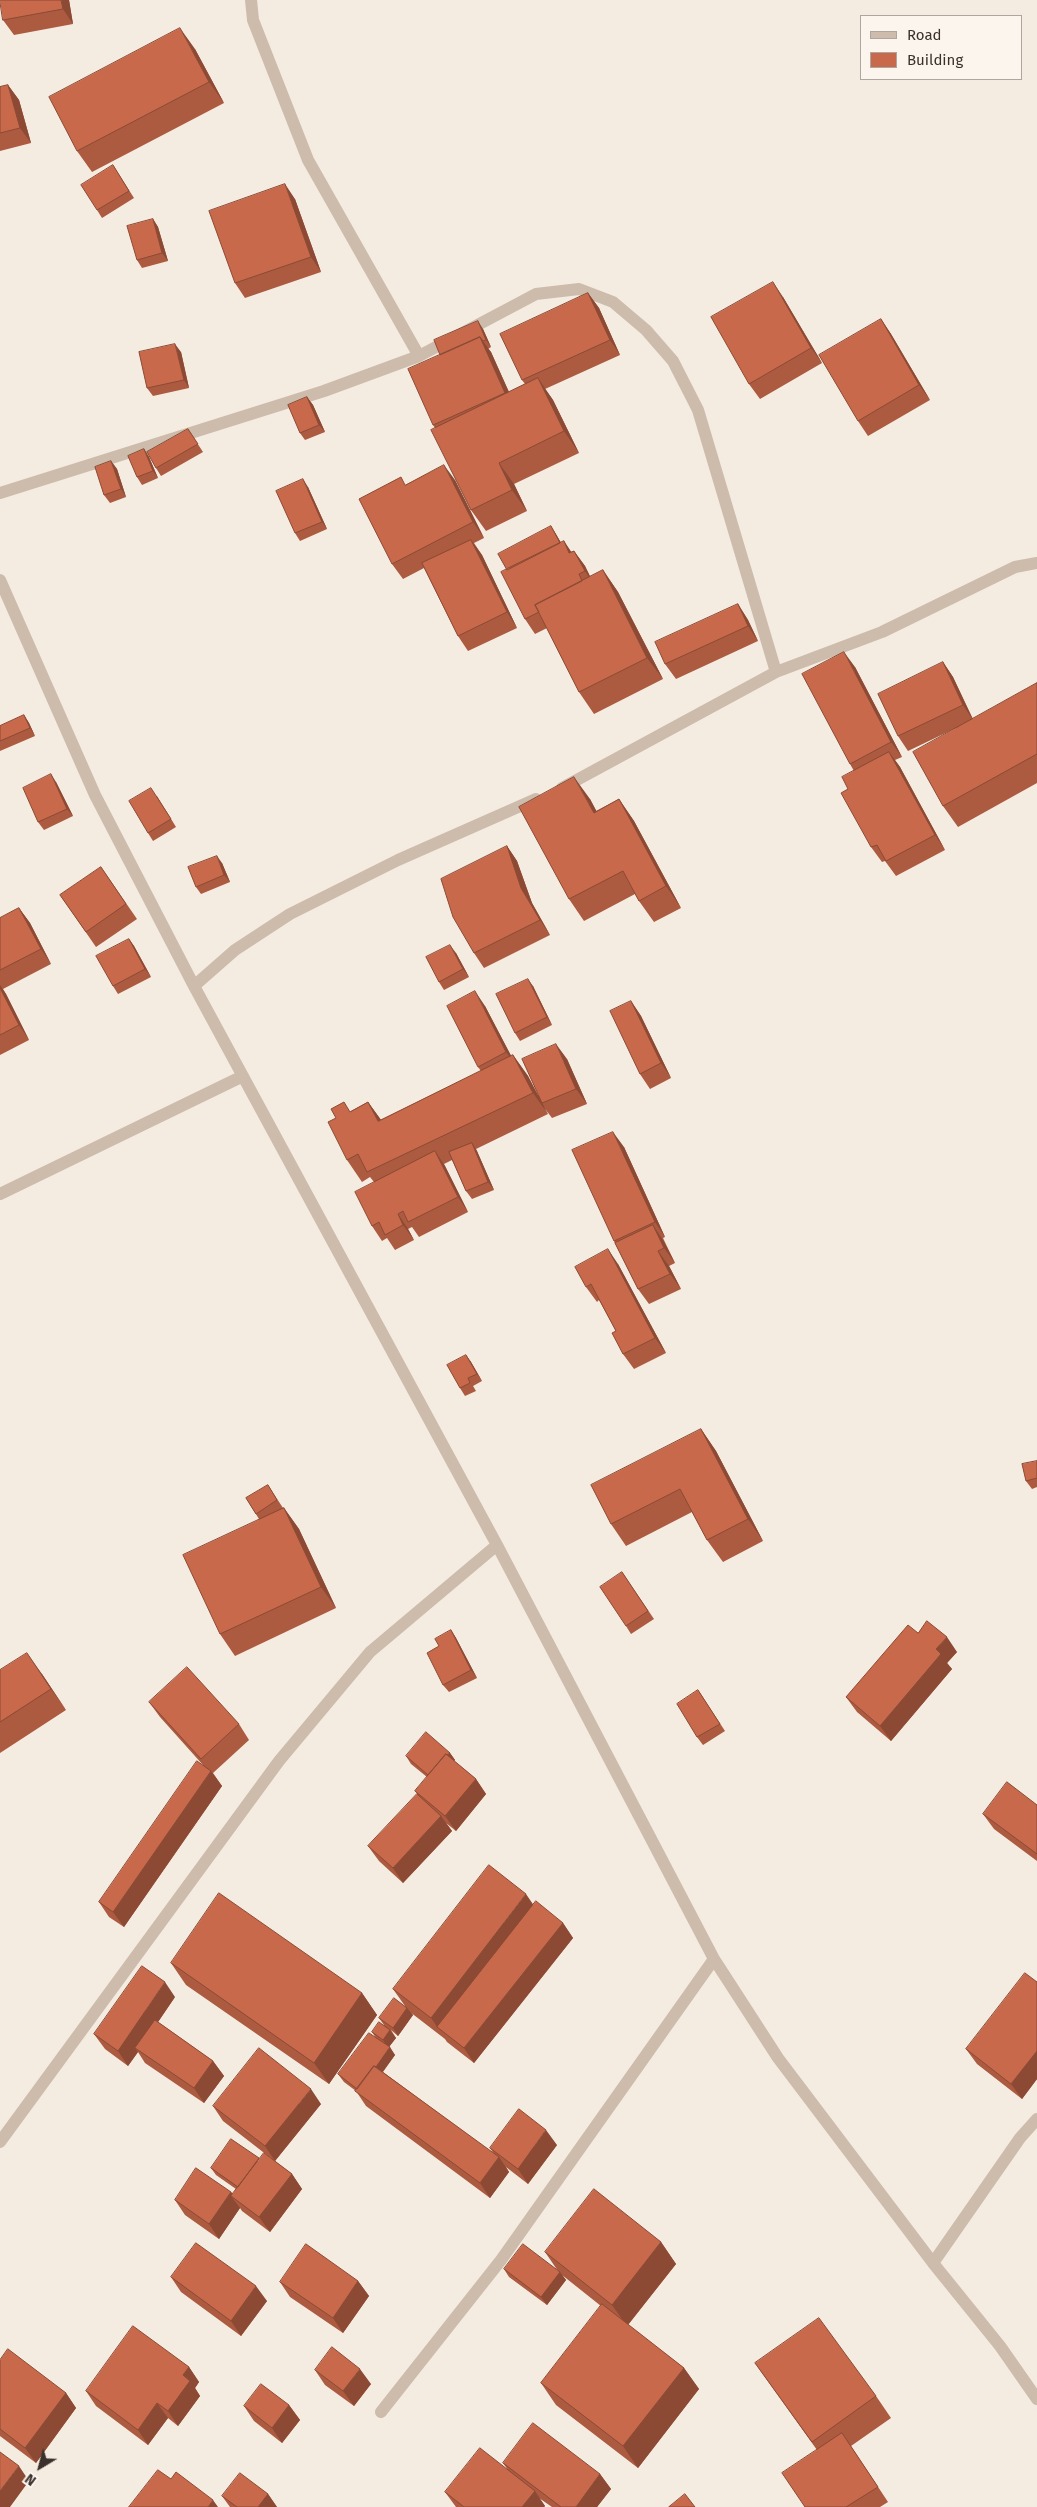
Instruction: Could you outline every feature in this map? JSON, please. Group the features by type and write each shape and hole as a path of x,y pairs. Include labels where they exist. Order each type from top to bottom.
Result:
{"street":[{"path":"251,0 252,20 308,160 419,356"},
{"path":"0,493 315,394 419,356 536,294 579,289 613,302 646,330 673,360 698,410 776,672"},
{"path":"194,986 235,950 290,914 398,860 549,794 776,672 882,632 1014,567 1037,563"},
{"path":"0,580 94,795 242,1076 497,1546 629,1801 714,1959 778,2058 934,2263 1000,2346 1037,2399"},
{"path":"0,1194 242,1076"},
{"path":"0,2142 279,1761 370,1652 497,1546"},
{"path":"381,2412 501,2260 714,1959"},
{"path":"934,2263 1020,2138 1037,2119"}],"building":[{"path":"0,0 61,0 63,9 3,20"},
{"path":"180,28 209,82 77,151 49,97"},
{"path":"8,85 20,128 0,133 0,87"},
{"path":"113,165 129,191 97,210 81,185"},
{"path":"285,184 311,257 235,283 209,211"},
{"path":"153,219 162,253 137,260 127,226"},
{"path":"773,282 811,348 749,384 711,317"},
{"path":"588,293 610,340 522,380 500,334"},
{"path":"881,319 919,385 858,421 819,355"},
{"path":"478,321 486,340 483,341 480,337 440,355 434,340"},
{"path":"480,337 505,393 433,425 408,369"},
{"path":"175,344 184,380 147,388 139,352"},
{"path":"538,378 564,431 499,463 512,490 471,510 431,430"},
{"path":"307,397 319,425 300,433 288,405"},
{"path":"188,429 198,444 156,468 147,452"},
{"path":"144,449 153,471 137,477 128,456"},
{"path":"111,461 121,489 104,495 95,467"},
{"path":"444,465 473,522 392,564 359,499 401,477 405,485"},
{"path":"303,479 322,522 295,533 276,491"},
{"path":"551,526 560,543 507,570 498,554"},
{"path":"471,540 507,612 458,636 422,563"},
{"path":"564,541 569,553 574,551 585,571 579,574 582,581 535,605 539,612 525,619 501,572"},
{"path":"603,570 647,658 579,692 535,605"},
{"path":"738,604 748,626 665,664 655,642"},
{"path":"844,652 891,742 850,764 802,674"},
{"path":"943,662 963,705 898,736 878,694"},
{"path":"1037,683 1037,754 943,806 913,752"},
{"path":"24,715 30,728 0,741 0,726"},
{"path":"889,752 935,835 886,861 877,845 871,847 841,793 848,789 842,777"},
{"path":"51,774 67,809 38,822 23,788"},
{"path":"574,777 594,813 619,799 666,886 639,901 623,871 569,899 519,807"},
{"path":"151,788 171,819 148,833 129,801"},
{"path":"507,846 521,888 540,920 474,953 453,917 441,879"},
{"path":"217,856 224,875 196,887 188,867"},
{"path":"101,867 126,904 86,932 60,895"},
{"path":"19,908 41,949 0,970 0,918"},
{"path":"129,939 145,969 113,986 96,956"},
{"path":"450,945 463,969 439,982 426,957"},
{"path":"528,979 547,1017 515,1033 496,994"},
{"path":"0,988 19,1025 0,1035"},
{"path":"475,991 506,1052 478,1067 447,1006"},
{"path":"631,1001 661,1063 640,1074 610,1011"},
{"path":"556,1044 576,1089 542,1103 522,1059"},
{"path":"513,1055 533,1093 367,1172 358,1154 347,1160 328,1122 336,1118 331,1109 344,1102 350,1112 368,1102 378,1121"},
{"path":"613,1132 655,1222 614,1241 572,1150"},
{"path":"472,1143 488,1182 466,1191 449,1152"},
{"path":"435,1151 458,1197 408,1222 403,1211 398,1214 403,1225 385,1235 379,1222 372,1226 355,1192"},
{"path":"653,1225 664,1248 658,1251 670,1274 638,1289 615,1243"},
{"path":"608,1249 655,1338 623,1354 612,1333 616,1331 591,1284 586,1287 575,1267"},
{"path":"466,1355 477,1374 468,1378 470,1383 460,1388 447,1365"},
{"path":"701,1429 748,1519 707,1540 680,1489 611,1524 591,1485"},
{"path":"1037,1461 1037,1478 1026,1481 1022,1464"},
{"path":"268,1485 277,1500 256,1514 246,1498"},
{"path":"284,1508 321,1587 220,1634 183,1555"},
{"path":"622,1572 648,1611 626,1626 600,1587"},
{"path":"927,1621 947,1637 936,1649 941,1654 880,1726 846,1697 908,1625 918,1633"},
{"path":"451,1630 471,1670 443,1685 427,1653 439,1646 435,1639"},
{"path":"27,1653 51,1689 0,1722 0,1670"},
{"path":"187,1667 239,1724 201,1759 149,1702"},
{"path":"698,1690 720,1724 697,1737 677,1704"},
{"path":"426,1732 450,1753 446,1754 428,1775 406,1756"},
{"path":"446,1754 476,1779 445,1816 415,1791"},
{"path":"197,1761 211,1771 113,1912 99,1902"},
{"path":"1007,1782 1037,1805 1037,1854 983,1814"},
{"path":"417,1794 441,1816 393,1868 368,1846"},
{"path":"489,1865 526,1894 431,2018 393,1989"},
{"path":"219,1893 362,1993 314,2063 171,1963"},
{"path":"536,1901 563,1923 464,2048 437,2027"},
{"path":"142,1966 165,1982 118,2051 94,2034"},
{"path":"1025,1973 1037,1982 1037,2051 1011,2084 966,2049"},
{"path":"394,1998 407,2008 393,2028 379,2018"},
{"path":"155,2020 213,2061 194,2088 135,2048"},
{"path":"379,2022 390,2030 383,2040 372,2032"},
{"path":"369,2033 390,2047 357,2089 338,2074"},
{"path":"259,2048 311,2089 265,2146 213,2106"},
{"path":"374,2066 499,2157 480,2183 355,2091"},
{"path":"519,2109 546,2130 518,2169 490,2148"},
{"path":"231,2139 259,2158 238,2187 211,2168"},
{"path":"264,2153 292,2174 259,2217 231,2196"},
{"path":"196,2168 231,2192 209,2224 175,2200"},
{"path":"594,2189 661,2242 612,2305 545,2252"},
{"path":"196,2243 256,2286 231,2321 171,2277"},
{"path":"306,2244 358,2281 333,2318 280,2282"},
{"path":"523,2244 560,2272 541,2297 504,2269"},
{"path":"602,2304 684,2368 623,2446 541,2383"},
{"path":"819,2318 876,2396 812,2442 755,2363"},
{"path":"133,2326 189,2367 183,2375 190,2381 168,2411 157,2403 138,2430 86,2391"},
{"path":"332,2347 360,2369 343,2391 315,2370"},
{"path":"8,2349 66,2393 25,2448 0,2429 0,2360"},
{"path":"261,2384 289,2405 272,2428 244,2406"},
{"path":"533,2423 600,2474 576,2507 561,2507 503,2463"},
{"path":"842,2433 878,2487 846,2507 805,2507 782,2473"},
{"path":"480,2448 535,2491 522,2507 464,2507 445,2492"},
{"path":"0,2452 19,2466 0,2491"},
{"path":"158,2470 171,2479 176,2472 213,2500 208,2507 129,2507"},
{"path":"240,2473 268,2494 258,2507 237,2507 222,2496"},
{"path":"685,2494 695,2507 669,2507"}]}
